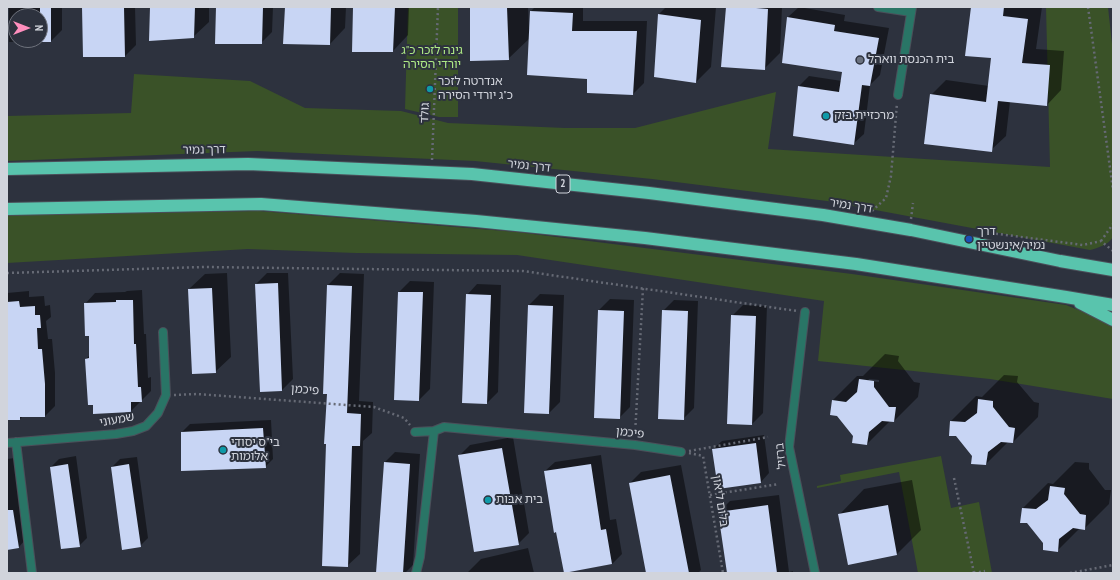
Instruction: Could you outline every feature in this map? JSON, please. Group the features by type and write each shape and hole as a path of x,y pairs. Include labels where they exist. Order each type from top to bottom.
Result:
{"highway":[{"name":"דרך נמיר","path":"7,169 248,164 432,171 472,174 649,193 823,215 911,230 1060,261 1113,270"},
{"path":"7,209 261,204 476,221 645,238 856,264 1113,305"},
{"path":"1066,297 1113,320"}],"street":[{"path":"878,7 911,10 898,95"},
{"name":"ברזיל","path":"805,312 789,447 815,573"},
{"name":"שמעוני","path":"7,443 116,434 133,431 146,426 158,413 166,395 163,332"},
{"name":"פיכמן","path":"415,432 434,431 444,427 681,452"},
{"path":"416,573 420,557 434,431"},
{"path":"16,442 32,573"}],"path":[{"name":"גולד","path":"432,171 438,7"},
{"path":"1088,7 1113,190"},
{"path":"861,222 886,198 891,176 898,95"},
{"path":"911,230 913,203"},
{"path":"1101,241 1113,224"},
{"path":"7,273 204,267 523,271 805,312"},
{"path":"635,446 643,288"},
{"name":"פיכמן","path":"166,395 196,394 374,407 404,418 415,432"},
{"path":"681,452 768,437"},
{"name":"בלום ליאון","path":"681,452 703,456 723,573"},
{"path":"954,478 974,573 985,571"},
{"path":"710,495 780,484"},
{"path":"1070,573 1113,565"}],"green space":[{"name":"גינה לזכר כ\"ג יורדי הסירה","path":"408,7 458,7 458,117 439,117 405,109"},
{"path":"1046,7 1108,7 1113,53 1113,237 1106,244 1090,250 827,201 652,179 475,161 257,151 7,161 7,116 131,113 134,74 250,81 305,108 401,111 448,123 565,128 635,128 776,92 768,149 1050,167"},
{"path":"259,211 517,232 852,274 1066,305 1113,324 1113,399 990,379 818,361 824,301 517,255 356,253 248,249 7,263 7,215"},
{"path":"941,456 951,508 979,502 992,573 918,573 899,472 817,488 817,486 841,481 840,475"}],"building":[{"path":"51,7 51,42 48,42 48,8 40,8"},
{"path":"82,7 124,7 125,57 83,57"},
{"path":"150,7 195,7 194,38 149,41"},
{"path":"216,7 263,7 262,44 215,44"},
{"path":"285,7 331,7 330,45 283,44"},
{"path":"353,7 395,7 393,52 352,52"},
{"path":"470,7 507,7 509,60 470,61"},
{"path":"726,7 768,9 765,70 721,67"},
{"path":"971,7 1004,7 1003,16 1028,19 1022,63 1050,65 1047,106 998,101 992,152 924,144 930,94 986,102 991,58 965,56"},
{"path":"530,11 573,13 572,31 637,31 633,95 587,93 587,79 527,75"},
{"path":"658,14 701,20 696,83 654,77"},
{"path":"787,17 835,25 834,31 879,38 870,86 862,85 854,145 793,136 798,86 839,92 842,72 782,63"},
{"path":"278,283 282,391 260,392 255,284"},
{"path":"327,285 352,286 347,413 361,414 360,446 352,446 348,567 322,566 326,444 324,444 327,394 323,394"},
{"path":"212,288 216,373 192,374 188,289"},
{"path":"398,292 423,292 419,401 394,400"},
{"path":"466,294 491,295 487,404 462,403"},
{"path":"116,300 133,300 134,344 136,344 138,387 141,387 142,402 131,402 131,412 93,414 93,405 88,405 85,359 89,358 89,336 85,336 84,303 116,302"},
{"path":"19,301 20,307 35,306 35,315 40,315 41,328 37,328 38,349 42,349 45,384 45,417 20,417 20,420 7,420 7,302"},
{"path":"528,305 553,306 549,414 524,413"},
{"path":"598,310 624,311 620,419 594,418"},
{"path":"662,310 688,311 684,420 658,419"},
{"path":"731,315 756,316 752,425 727,424"},
{"path":"859,379 874,381 874,387 889,407 896,407 894,422 882,421 869,432 867,445 852,443 853,436 837,416 830,415 832,400 846,402 857,392"},
{"path":"978,399 993,401 993,407 1009,427 1015,428 1013,443 1001,442 988,452 986,465 971,464 972,456 956,436 949,436 950,421 965,422 977,413"},
{"name":"בי\"ס יסודי אלומות","path":"263,428 266,468 181,471 181,432"},
{"path":"756,443 761,483 718,489 712,449"},
{"name":"בית אבות","path":"502,448 519,545 474,552 458,455"},
{"path":"384,462 410,464 403,573 376,573"},
{"path":"68,464 80,547 61,549 50,467"},
{"path":"129,464 141,547 122,550 111,467"},
{"path":"591,464 601,530 606,529 612,564 564,573 556,532 554,533 544,471"},
{"path":"670,475 689,573 646,573 629,483"},
{"path":"1050,486 1065,488 1064,494 1080,514 1086,515 1085,530 1073,528 1059,539 1058,552 1043,550 1043,543 1027,523 1020,523 1022,508 1036,509 1048,500"},
{"path":"768,505 777,573 727,573 718,512"},
{"path":"888,505 897,555 848,565 838,514"},
{"path":"7,510 13,510 19,548 7,550"}],"place":[{"name":"בית הכנסת וואהל","path":"860,60"},
{"name":"אנדרטה לזכר כ\"ג יורדי הסירה","path":"430,89"},
{"name":"מרכזיית בזק","path":"826,116"},
{"name":"דרך נמיר/אינשטיין","path":"969,239"},
{"name":"בי\"ס יסודי אלומות","path":"223,450"},
{"name":"בית אבות","path":"488,500"}]}
